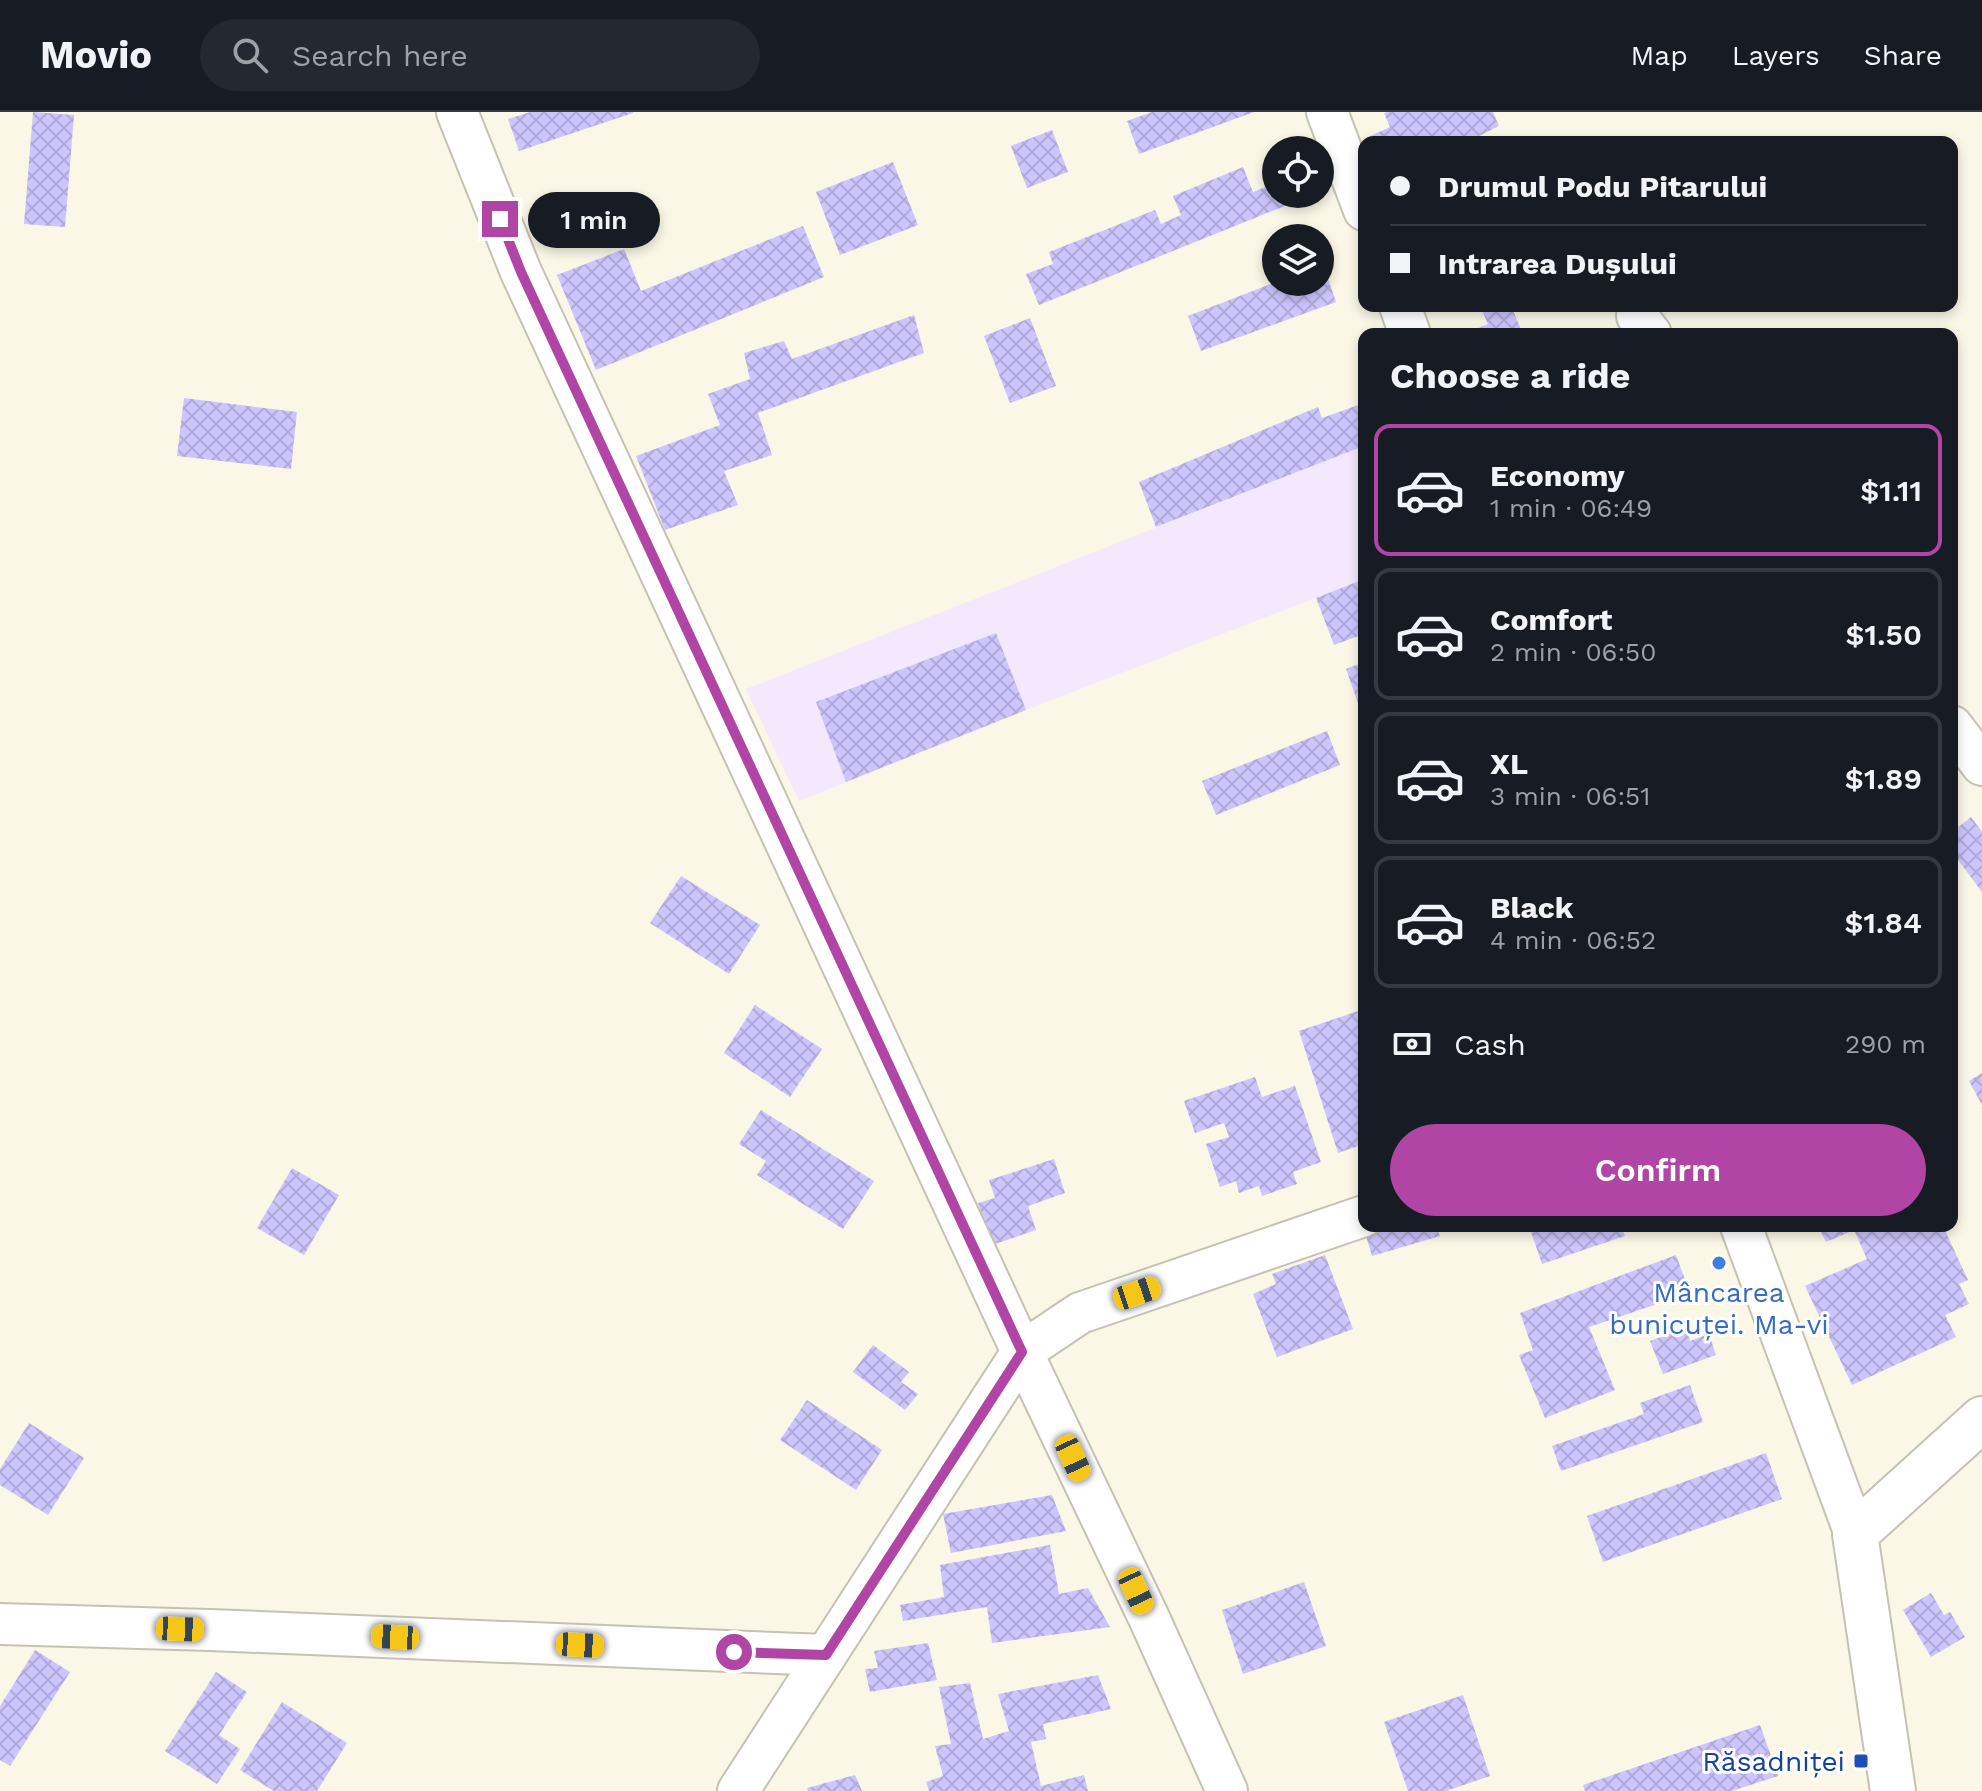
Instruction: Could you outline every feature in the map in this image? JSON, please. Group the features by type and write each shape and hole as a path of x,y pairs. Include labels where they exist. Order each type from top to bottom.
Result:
{"main road":[{"path":"1893,1791 1855,1534 1982,1419"}],"street":[{"path":"457,112 521,272 1227,1791"},
{"path":"1327,112 1358,194"},
{"path":"1958,734 1982,765"},
{"path":"738,1791 1022,1352 1080,1313 1358,1218"},
{"path":"1743,1232 1855,1534"},
{"path":"0,1624 826,1655"}],"shaded area":[{"path":"1358,448 1358,581 799,801 746,689"}],"building":[{"path":"33,112 74,115 65,227 24,224"},
{"path":"530,112 633,113 519,151 508,119"},
{"path":"1152,112 1254,112 1139,154 1127,121"},
{"path":"1493,112 1499,126 1479,136 1370,136 1390,127 1384,113"},
{"path":"1052,130 1068,172 1027,188 1011,146"},
{"path":"893,162 918,225 840,255 816,192"},
{"path":"1243,167 1253,192 1262,188 1262,208 1280,208 1039,305 1026,274 1053,264 1049,252 1155,210 1161,224 1181,215 1173,196"},
{"path":"803,226 824,277 596,370 557,275 624,249 641,291"},
{"path":"1262,287 1262,296 1334,296 1336,302 1201,351 1188,316"},
{"path":"1483,312 1514,312 1520,328 1479,328 1488,324"},
{"path":"914,315 924,353 758,413 772,455 724,471 738,505 665,530 636,456 720,425 708,394 750,379 744,353 784,341 792,359"},
{"path":"1030,318 1056,386 1010,403 984,336"},
{"path":"184,398 297,412 291,469 177,456"},
{"path":"1358,405 1358,448 1156,527 1139,482 1318,407 1322,418"},
{"path":"1358,581 1358,636 1334,645 1316,598"},
{"path":"996,633 1026,710 846,782 816,702"},
{"path":"1358,664 1358,703 1346,669"},
{"path":"1327,731 1340,765 1216,815 1202,781"},
{"path":"1971,817 1982,832 1982,892 1958,860 1958,827"},
{"path":"681,876 760,925 729,974 650,923"},
{"path":"755,1005 822,1049 790,1097 724,1053"},
{"path":"1358,1011 1358,1146 1338,1153 1299,1031"},
{"path":"1982,1073 1982,1105 1969,1081"},
{"path":"1255,1077 1262,1097 1295,1086 1321,1162 1293,1172 1297,1184 1262,1196 1259,1186 1239,1193 1236,1181 1220,1187 1206,1144 1229,1137 1224,1123 1195,1133 1184,1101"},
{"path":"761,1110 874,1181 843,1229 757,1175 766,1161 739,1144"},
{"path":"1054,1159 1065,1193 1028,1206 1036,1230 992,1245 978,1203 995,1198 989,1180"},
{"path":"292,1168 339,1195 304,1255 257,1228"},
{"path":"1365,1232 1438,1232 1440,1236 1372,1256"},
{"path":"1531,1232 1623,1232 1625,1236 1542,1264"},
{"path":"1821,1232 1849,1232 1826,1242"},
{"path":"1855,1232 1946,1232 1968,1280 1959,1284 1969,1304 1945,1315 1956,1337 1852,1385 1805,1286 1867,1259"},
{"path":"1325,1255 1353,1329 1277,1357 1253,1294 1276,1284 1272,1274"},
{"path":"1676,1255 1690,1293 1589,1327 1615,1390 1545,1418 1519,1355 1533,1350 1520,1313"},
{"path":"1686,1328 1690,1341 1709,1334 1716,1355 1663,1374 1650,1341"},
{"path":"873,1345 909,1372 901,1382 918,1394 905,1410 853,1372"},
{"path":"1690,1385 1703,1422 1561,1471 1552,1446 1644,1414 1640,1403"},
{"path":"807,1400 882,1450 856,1490 780,1440"},
{"path":"29,1423 84,1458 48,1515 0,1485 0,1469"},
{"path":"1766,1453 1782,1499 1603,1562 1587,1516"},
{"path":"1052,1495 1066,1531 951,1553 943,1514"},
{"path":"1050,1545 1059,1594 1088,1588 1110,1627 992,1643 987,1607 903,1621 900,1605 944,1597 940,1565"},
{"path":"1304,1582 1326,1646 1243,1674 1222,1610"},
{"path":"1931,1593 1944,1615 1950,1612 1965,1637 1931,1657 1903,1610"},
{"path":"928,1643 937,1680 870,1692 865,1669 878,1668 874,1651"},
{"path":"35,1650 70,1672 10,1766 0,1760 0,1706"},
{"path":"216,1672 247,1692 219,1735 240,1749 217,1784 165,1751"},
{"path":"1098,1675 1111,1709 1043,1724 1046,1739 1031,1742 1041,1786 1084,1775 1088,1791 929,1791 926,1782 943,1776 935,1746 951,1744 939,1687 970,1683 983,1739 1009,1731 998,1694"},
{"path":"1463,1695 1490,1776 1446,1791 1408,1791 1384,1722"},
{"path":"282,1702 347,1743 317,1791 274,1791 240,1770"},
{"path":"1760,1725 1778,1776 1732,1791 1585,1791 1583,1785"},
{"path":"855,1775 862,1791 808,1791 807,1788"}],"place":[{"name":"Mâncarea bunicuței. Ma-vi","path":"1719,1263"},
{"name":"Răsadniței","path":"1861,1761"}],"route":[{"path":"500,219 521,272 1022,1352 826,1655 734,1652"}]}
